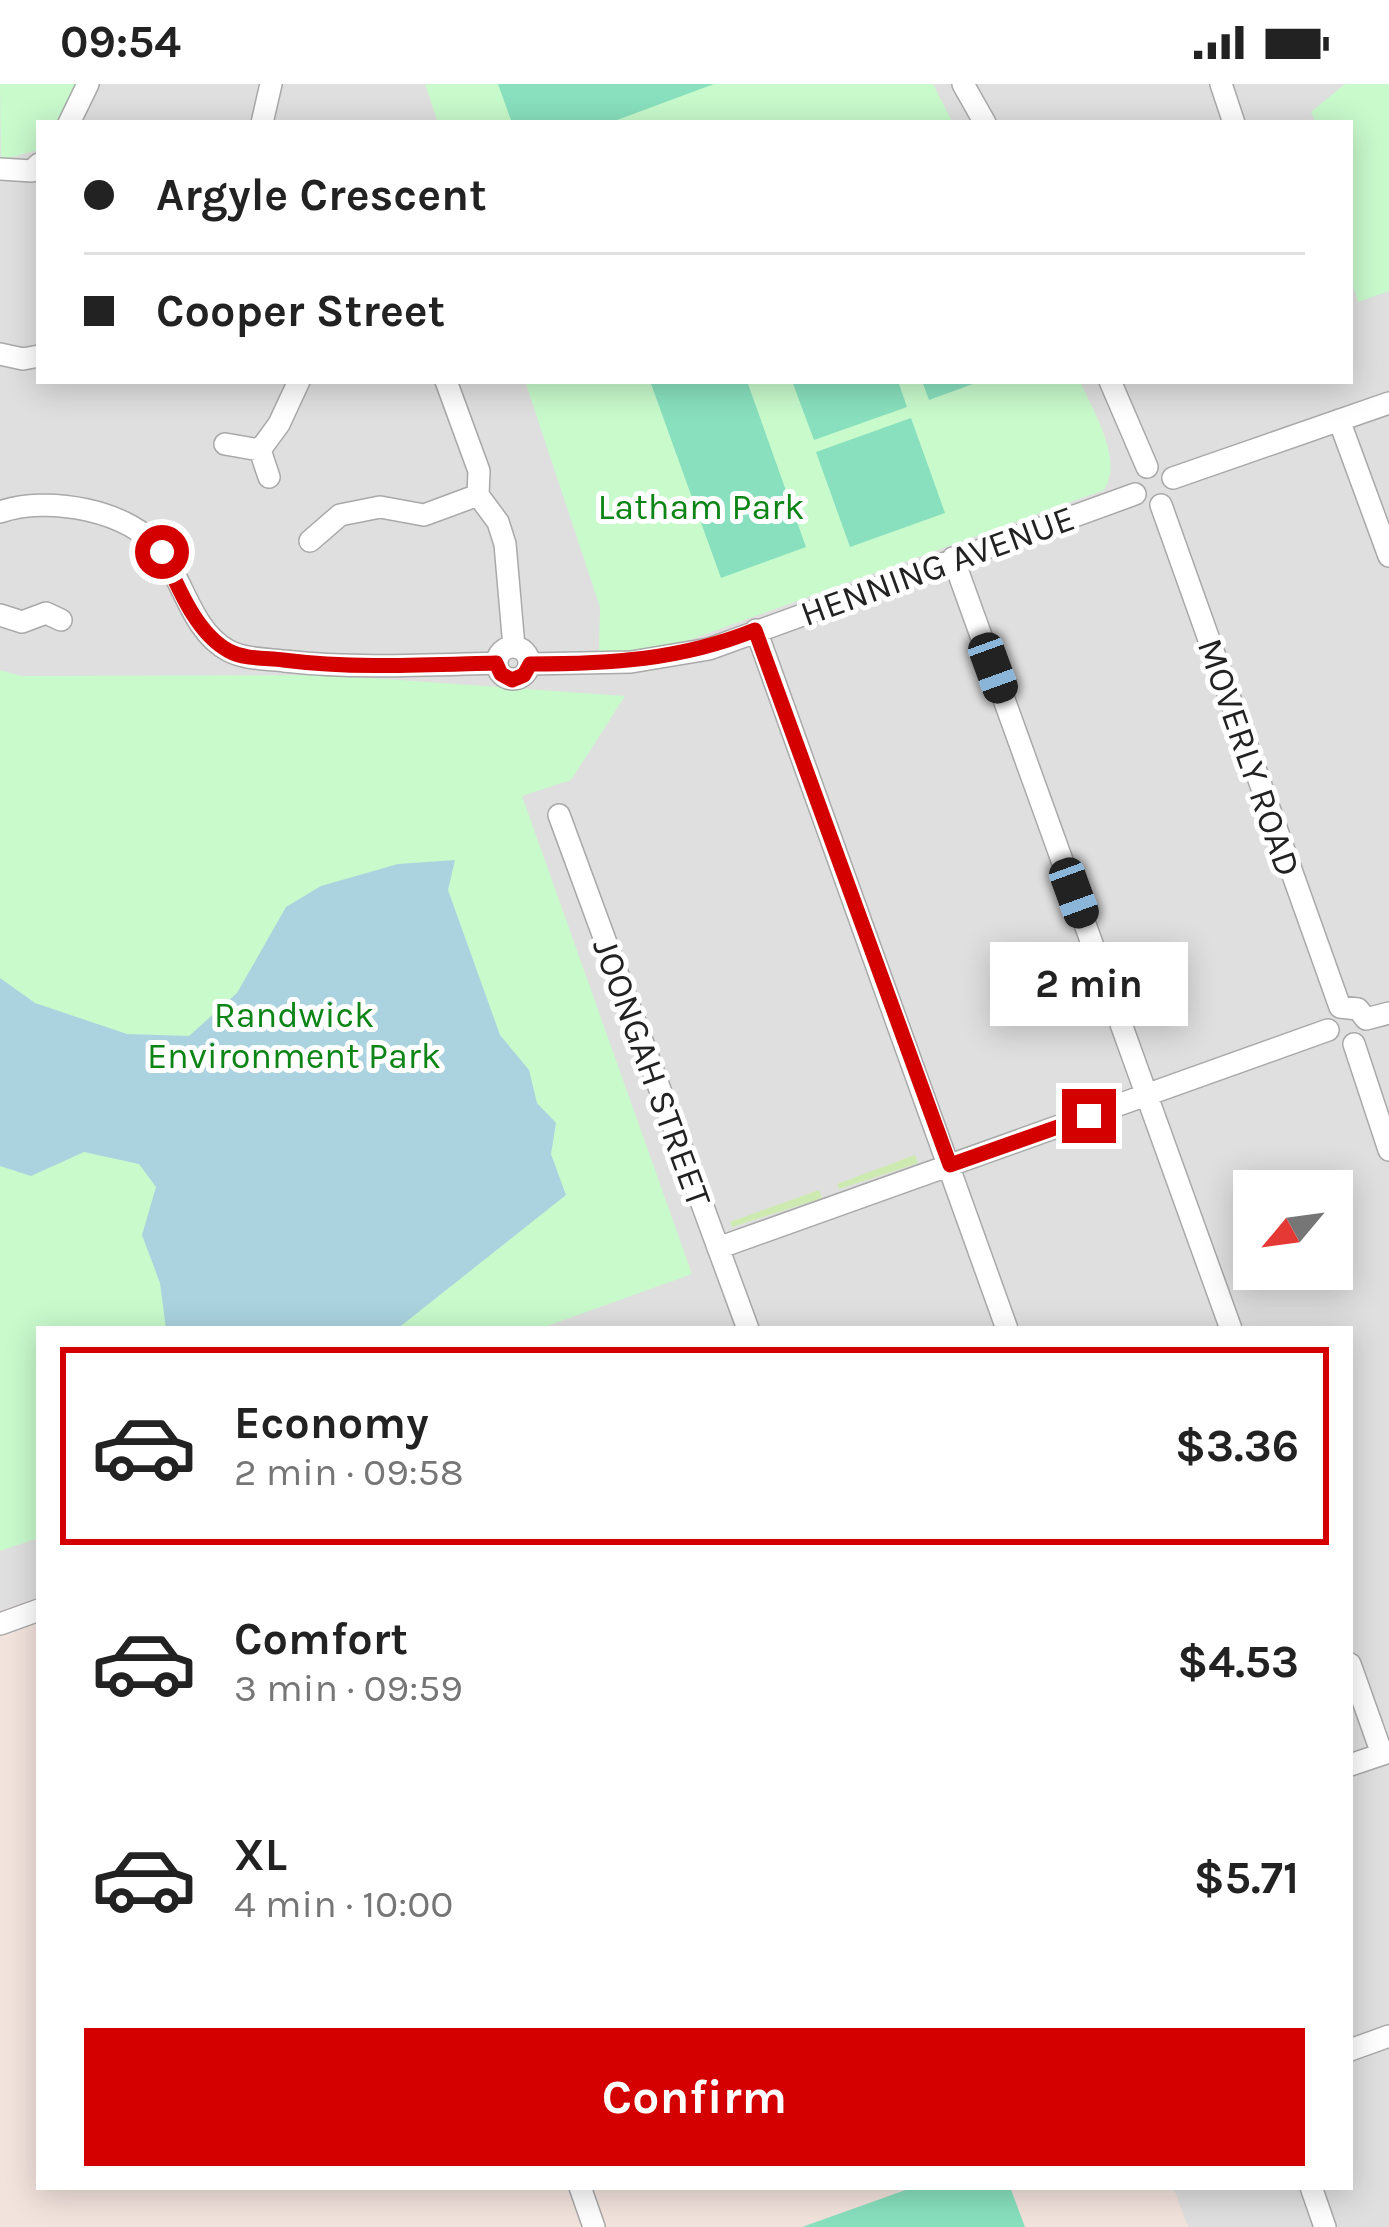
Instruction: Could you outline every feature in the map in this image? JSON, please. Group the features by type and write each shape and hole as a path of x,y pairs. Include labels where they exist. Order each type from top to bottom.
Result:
{"street":[{"path":"70,120 88,84"},
{"path":"263,120 271,84"},
{"path":"963,84 983,120"},
{"path":"1221,84 1233,120"},
{"path":"0,169 36,175"},
{"path":"0,354 36,356"},
{"path":"260,450 280,424 297,384"},
{"path":"447,384 479,471 478,494 498,522 505,544 514,647"},
{"path":"1111,384 1148,466"},
{"path":"1173,478 1389,403"},
{"path":"1339,420 1389,556"},
{"path":"224,445 260,450"},
{"path":"260,450 269,477"},
{"path":"1148,466 1160,466 1173,478 1172,497 1161,505 1143,503 1135,494 1134,481 1148,466"},
{"path":"310,541 340,515 380,507 424,515 478,494"},
{"name":"HENNING AVENUE","path":"530,664 599,664 709,649 1135,494"},
{"name":"MOVERLY ROAD","path":"1161,505 1340,1007"},
{"path":"0,512 48,506 122,522 142,533 162,552 184,598 210,636 244,656 338,667 496,663"},
{"path":"953,558 1230,1326"},
{"path":"0,616 22,622 52,609"},
{"path":"755,630 1006,1326"},
{"path":"514,647 523,650 530,664 524,675 512,680 501,674 496,663 502,651 514,647"},
{"name":"JOONGAH STREET","path":"559,814 747,1326"},
{"path":"1340,1007 1358,1009 1366,1019 1364,1036 1354,1044 1338,1043 1328,1030 1331,1014 1340,1007"},
{"path":"1366,1019 1389,1013"},
{"path":"718,1248 1328,1030"},
{"path":"1354,1044 1389,1150"},
{"path":"0,1624 36,1611"},
{"path":"1353,1671 1386,1753 1353,1765"},
{"path":"1353,2049 1389,2036"},
{"path":"581,2190 594,2227"},
{"path":"1312,2190 1325,2227"}],"shaded area":[{"path":"0,84 1389,84 1389,2227 1187,2227 1174,2190 1353,2190 1353,1326 36,1326 36,1598 0,1611"},
{"path":"36,1598 36,2190 1174,2190 1188,2227 0,2227 0,1611"}],"green space":[{"path":"0,84 78,84 63,120 36,120 36,151 1,160"},
{"path":"425,84 933,84 951,120 437,120"},
{"path":"498,84 714,84 617,120 511,120"},
{"path":"1345,84 1389,84 1389,291 1358,302 1353,286 1353,120 1315,120 1311,112"},
{"name":"Latham Park","path":"526,384 1081,384 1109,450 1111,464 1104,490 678,644 624,654 599,653 600,607"},
{"path":"651,384 748,384 806,547 721,578"},
{"path":"793,384 899,384 907,407 814,440"},
{"path":"923,384 973,384 929,400"},
{"path":"911,418 945,513 850,547 816,452"},
{"name":"Randwick Environment Park","path":"0,670 21,676 328,675 625,696 571,780 522,796 692,1274 547,1326 36,1326 36,1539 0,1551"},
{"path":"915,1155 918,1163 839,1189 837,1184"},
{"path":"819,1190 822,1198 732,1227 730,1222"},
{"path":"906,2190 1011,2190 1025,2227 802,2227"}],"water":[{"path":"455,860 448,890 500,1035 529,1070 537,1103 556,1123 551,1154 566,1195 401,1326 166,1326 160,1283 142,1235 156,1187 139,1164 84,1152 31,1176 0,1166 0,978 35,1003 127,1034 189,1036 237,993 286,907 321,886 398,864"}],"route":[{"path":"162,552 184,598 210,636 244,656 338,667 496,663 501,674 512,680 524,675 530,664 666,657 709,649 755,630 950,1165 1089,1116"}]}
